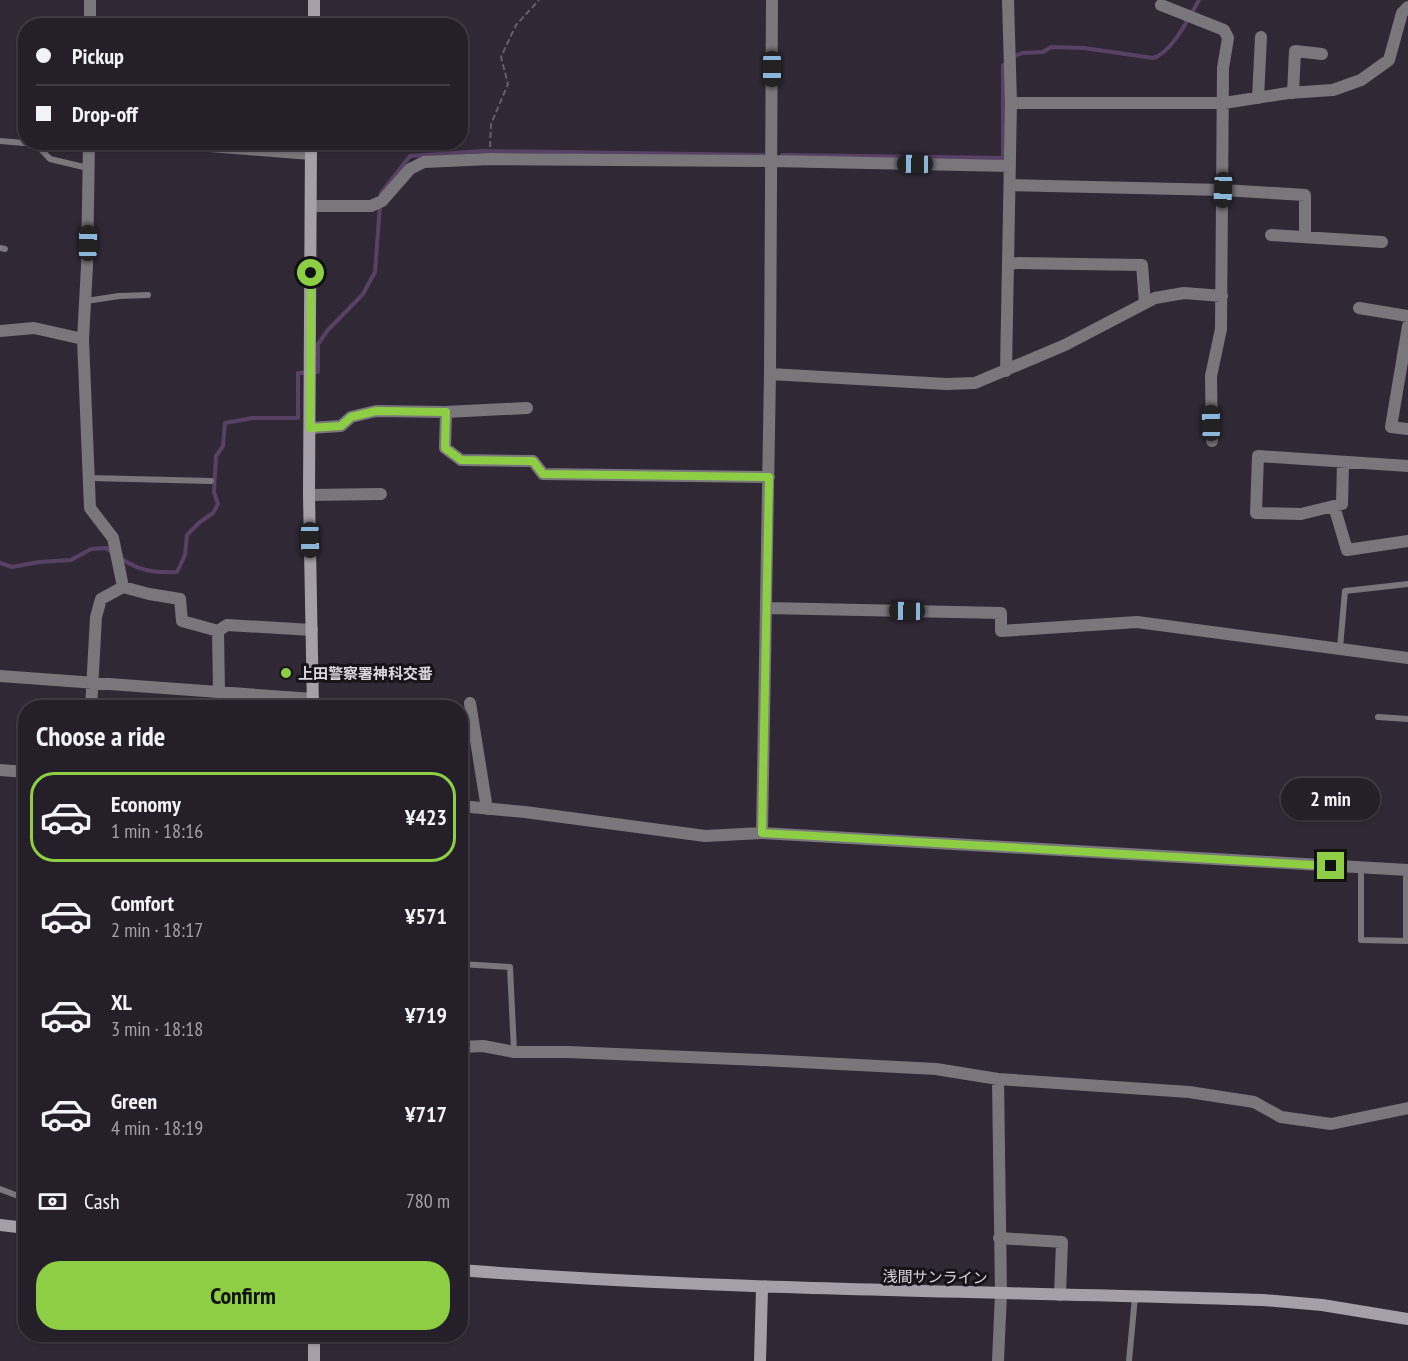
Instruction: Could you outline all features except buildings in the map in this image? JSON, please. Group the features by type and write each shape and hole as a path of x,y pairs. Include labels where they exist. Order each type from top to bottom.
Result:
{"street":[{"path":"90,0 90,18"},
{"path":"314,0 314,18"},
{"path":"762,833 769,477 772,0"},
{"path":"1006,371 1011,104 1008,0"},
{"path":"1161,5 1224,30 1228,38 1223,68 1221,329 1211,376 1212,441"},
{"path":"1011,104 1224,103 1333,90 1361,80 1389,60 1402,13 1408,7"},
{"path":"1258,98 1261,37"},
{"path":"1293,93 1295,51 1322,54"},
{"path":"89,150 83,339 90,508 113,538 123,587"},
{"path":"311,150 309,495 313,700"},
{"path":"312,206 371,206 382,201 410,168 424,162 490,159 1010,166"},
{"path":"1010,185 1223,190 1305,195 1305,237"},
{"path":"1271,235 1382,242"},
{"path":"1008,262 1142,265 1145,303"},
{"path":"770,374 946,384 975,383 1065,345 1155,298 1171,294 1222,296"},
{"path":"1359,308 1408,316"},
{"path":"1408,326 1391,427 1408,429"},
{"path":"0,331 34,328 83,339"},
{"path":"310,428 341,426 351,417 376,411 445,412 527,408"},
{"path":"445,412 445,448 461,460 533,461 543,474 769,477"},
{"path":"1343,462 1342,504 1301,514 1256,513 1258,456 1408,466"},
{"path":"309,495 381,494"},
{"path":"1334,506 1347,550 1408,541"},
{"path":"91,700 96,617 101,600 123,587 180,599 182,621 218,631 227,625 312,630"},
{"path":"767,608 1001,613 1001,631 1137,622 1408,658"},
{"path":"218,631 219,692"},
{"path":"0,676 219,692 287,700"},
{"path":"470,703 488,809"},
{"path":"0,770 18,771"},
{"path":"468,807 705,836 762,833 1407,870"},
{"path":"468,1047 483,1046 514,1052 670,1056 936,1069 998,1079 1189,1092 1254,1102 1281,1117 1331,1124 1408,1108"},
{"path":"998,1079 1001,1293 999,1361"},
{"path":"0,1225 18,1227"},
{"path":"999,1238 1062,1242 1060,1295"},
{"name":"浅間サンライン","path":"468,1271 762,1288 1289,1301 1408,1319"},
{"path":"760,1361 762,1288"},
{"path":"314,1342 314,1361"}],"lane":[{"path":"0,141 18,142"},
{"path":"42,150 50,159 89,168"},
{"path":"85,302 119,296 148,295"},
{"path":"90,478 211,481"},
{"path":"1340,648 1345,591 1408,584"},
{"path":"1378,717 1408,720"},
{"path":"1361,868 1361,940 1406,941 1407,870"},
{"path":"468,964 510,967 514,1052"},
{"path":"0,1189 18,1196"},
{"path":"1130,1361 1135,1297"}],"path":[{"path":"490,159 491,124 508,84 501,57 516,25 539,0"}],"waterway":[{"path":"1015,56 1022,53 1043,52 1051,47 1084,48 1153,58 1160,55 1173,42 1199,0"},
{"path":"782,155 1003,158 1003,65"},
{"path":"381,197 381,193 410,156 482,151 763,155"},
{"path":"120,558 147,570 177,572 185,555 187,535 213,513 218,504 214,492 216,456 223,446 225,423 252,418 298,418 298,373 318,372 318,344 327,331 363,294 375,272 380,204"},
{"path":"0,563 12,567 71,560 91,549 106,548 112,552"}],"place":[{"name":"上田警察署神科交番","path":"286,673"}],"route":[{"path":"311,273 310,428 341,426 351,417 376,411 446,412 445,448 461,460 533,461 543,474 769,477 762,833 1331,866"}]}
